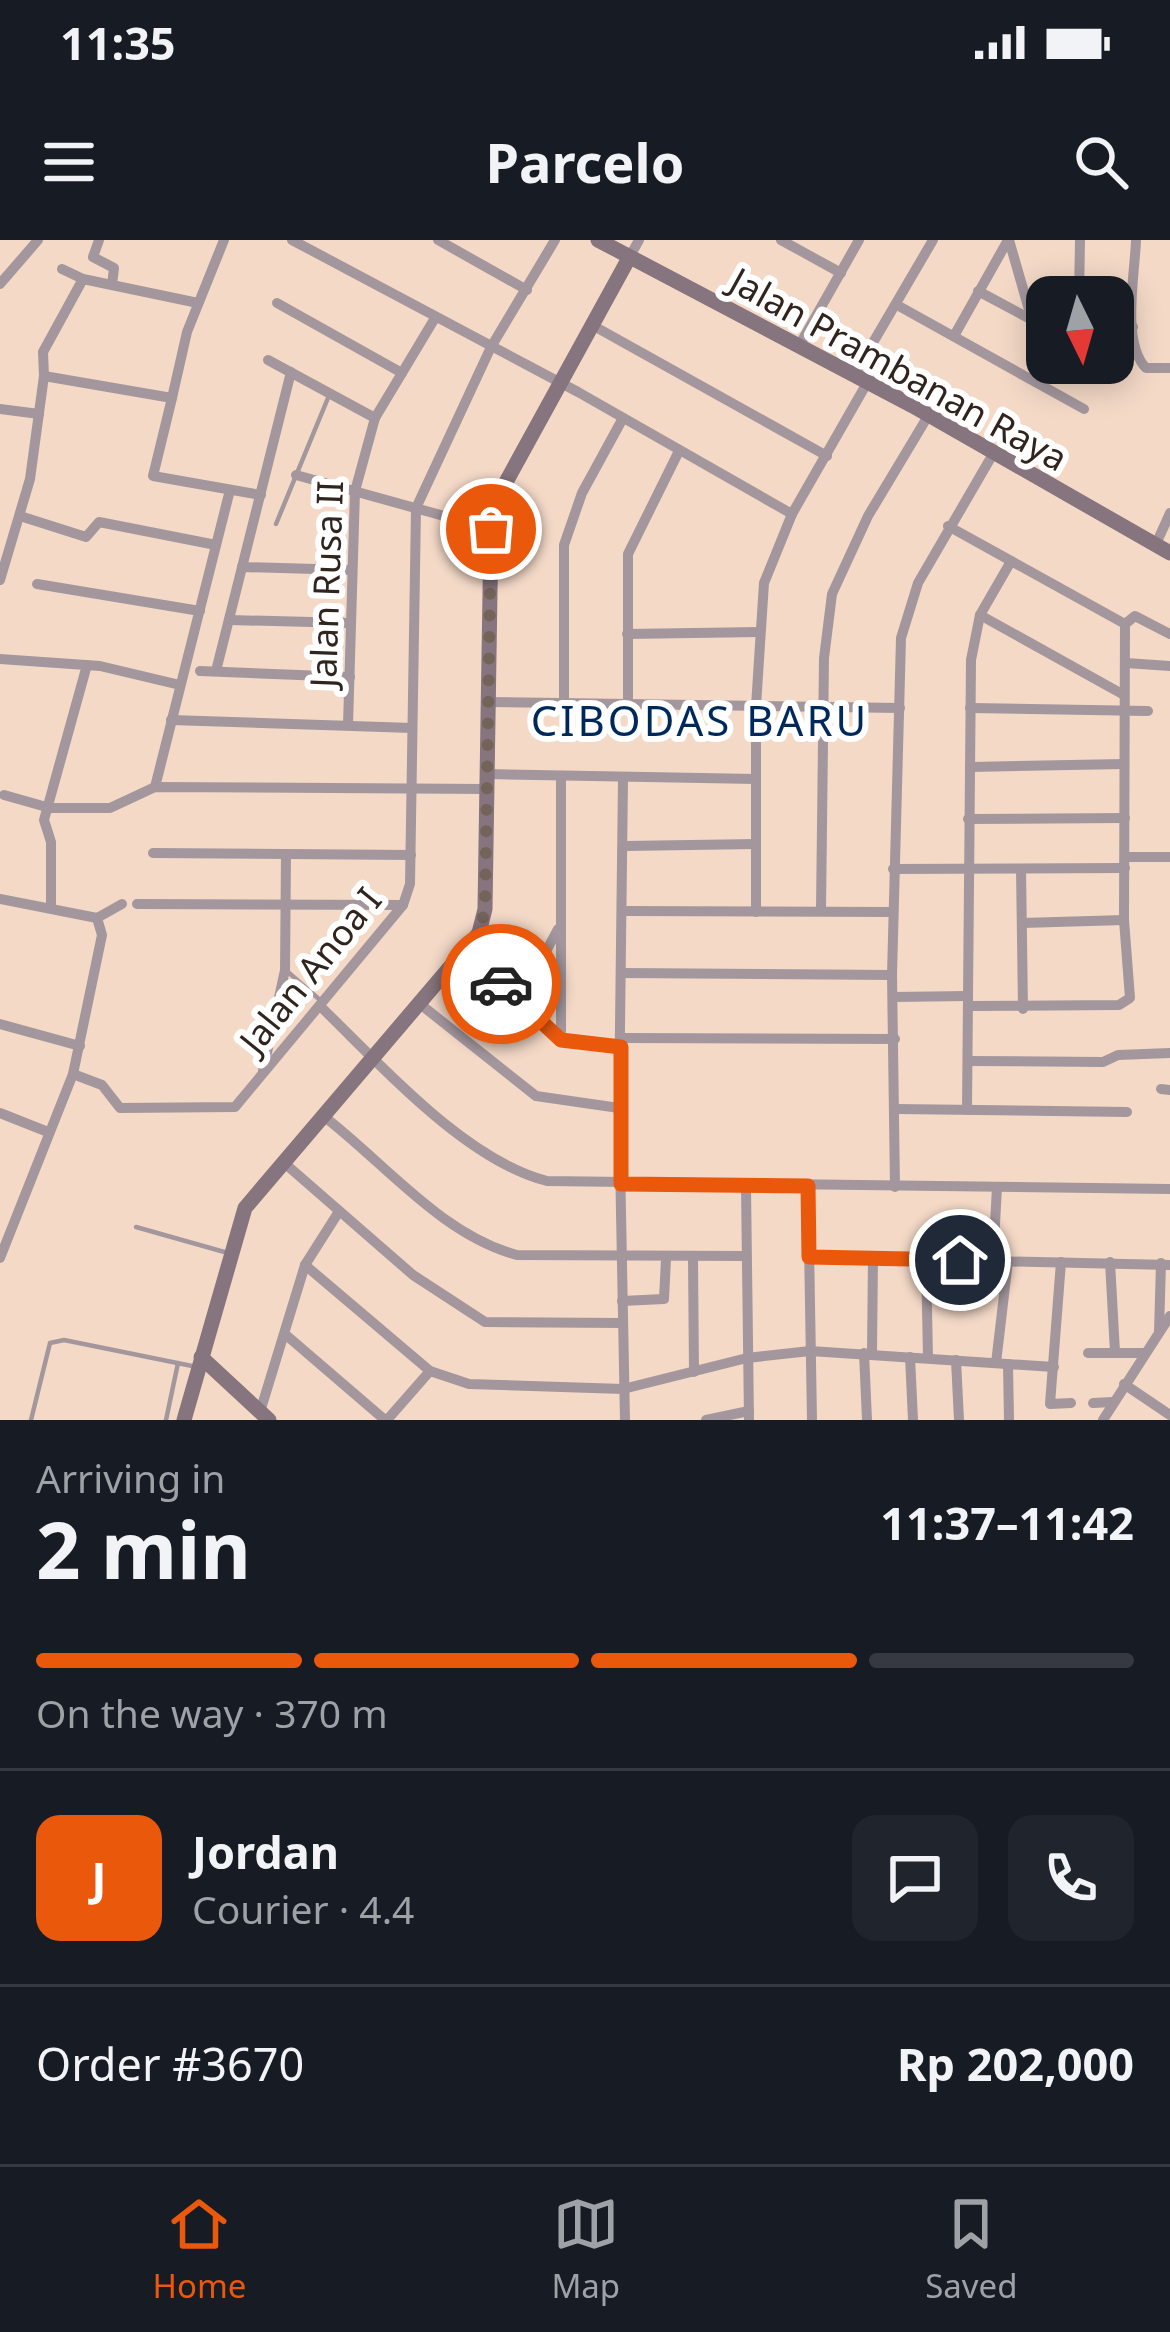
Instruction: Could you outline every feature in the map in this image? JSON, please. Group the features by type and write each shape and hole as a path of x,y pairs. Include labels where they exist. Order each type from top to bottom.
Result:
{"street":[{"path":"0,284 38,240"},
{"path":"99,240 92,254 114,268 112,285"},
{"path":"224,240 198,303 153,476 261,495"},
{"path":"292,240 560,382 792,514"},
{"path":"438,240 526,290"},
{"path":"416,508 490,347 555,240"},
{"name":"Jalan Prambanan Raya","path":"598,240 1163,548"},
{"path":"184,1420 228,1253 245,1208 479,933 485,909 491,529 500,493 639,240"},
{"path":"781,240 841,273"},
{"path":"799,346 859,240"},
{"path":"756,912 756,706 764,584 792,514 827,455 860,379 933,240"},
{"path":"953,336 1008,240"},
{"path":"1008,240 1026,300"},
{"path":"1079,276 1080,240"},
{"path":"1134,298 1136,240"},
{"path":"62,269 83,279 198,303"},
{"path":"0,580 20,516 39,415 43,352 83,279"},
{"path":"978,291 1026,317"},
{"path":"277,303 401,373"},
{"path":"897,305 1084,410"},
{"name":"Jalan Rusa II","path":"348,725 355,491 375,418 435,318"},
{"path":"592,325 827,455"},
{"path":"1134,331 1142,366 1170,368"},
{"path":"268,359 375,418"},
{"path":"216,671 292,372"},
{"path":"44,376 172,398"},
{"path":"0,409 39,415"},
{"path":"821,910 824,705 832,595 868,516 928,416"},
{"path":"564,704 564,545 582,493 622,418"},
{"path":"628,704 628,554 679,451"},
{"path":"895,1187 892,912 906,611 993,454"},
{"path":"296,475 491,529"},
{"path":"155,787 230,490"},
{"name":"Jalan Anoa I","path":"74,1074 102,1084 120,1108 235,1107 403,905 411,855 416,508"},
{"path":"1163,548 1170,513"},
{"path":"20,516 86,537 99,522 216,544"},
{"path":"949,526 1125,624"},
{"path":"967,1110 970,660 980,616 1010,563"},
{"path":"242,568 351,570"},
{"path":"37,584 200,611"},
{"path":"980,616 1124,702 1148,711"},
{"path":"1125,624 1135,616 1170,634"},
{"path":"229,620 350,623"},
{"path":"893,997 1024,1009 1128,1002 1125,624"},
{"path":"627,634 760,632"},
{"path":"0,659 87,664 179,685"},
{"path":"1126,663 1170,666"},
{"path":"51,908 51,842 44,827 87,664"},
{"path":"200,671 350,677"},
{"path":"488,702 900,708"},
{"path":"970,708 1124,702"},
{"path":"172,720 412,728"},
{"path":"970,766 1124,764"},
{"path":"4,795 50,808 112,808 155,787 412,789 561,776 756,779"},
{"path":"561,776 561,1040"},
{"path":"623,778 619,1108 625,1420"},
{"path":"968,818 1125,818"},
{"path":"625,846 756,844"},
{"path":"153,853 411,855"},
{"path":"261,1079 285,970 286,855"},
{"path":"893,869 1021,869 1170,856"},
{"path":"1021,869 1024,1009"},
{"path":"0,899 97,918 122,904"},
{"path":"137,904 403,905"},
{"path":"624,911 892,912"},
{"path":"0,1258 74,1074 102,935 97,918"},
{"path":"1022,923 1124,920"},
{"path":"520,1000 559,928"},
{"path":"462,952 561,1040 895,1039"},
{"path":"621,973 892,975"},
{"path":"420,1004 536,1096 619,1108"},
{"path":"323,1005 470,1143 511,1170 547,1181 1170,1189"},
{"path":"0,1024 80,1046"},
{"path":"968,1061 1103,1062 1118,1055 1170,1053"},
{"path":"896,1108 1127,1112"},
{"path":"0,1113 48,1132"},
{"path":"322,1114 459,1227 496,1250 517,1256 745,1256"},
{"path":"282,1161 338,1213 473,1316 500,1324 622,1323"},
{"path":"706,1420 749,1416 746,1186"},
{"path":"808,1186 812,1420"},
{"path":"993,1261 998,1187"},
{"path":"199,1362 265,1416 305,1265 338,1213"},
{"path":"809,1257 1166,1264 1159,1333"},
{"path":"868,1420 873,1257"},
{"path":"926,1258 928,1358"},
{"path":"622,1301 664,1299 666,1259"},
{"path":"693,1259 694,1372"},
{"path":"1008,1261 1002,1363 1009,1420"},
{"path":"1060,1262 1051,1404 1071,1403"},
{"path":"1110,1262 1115,1352"},
{"path":"305,1265 430,1370 469,1384 623,1389 747,1358 810,1351 1054,1367"},
{"path":"1102,1420 1170,1316"},
{"path":"286,1335 386,1420 430,1370"},
{"path":"1088,1353 1144,1353"},
{"path":"910,1358 913,1420"},
{"path":"956,1360 959,1420"},
{"path":"1124,1384 1170,1414"},
{"path":"1093,1402 1114,1402"}],"lane":[{"path":"276,524 315,418 331,393"},
{"path":"285,970 323,1005"},
{"path":"136,1227 228,1253"},
{"path":"956,1281 1005,1284"},
{"path":"31,1420 50,1343 64,1340 178,1363 199,1362"},
{"path":"166,1420 178,1363"}],"way so far":[{"path":"491,529 485,909 479,933 462,952 501,984"}],"district":[{"name":"CIBODAS BARU","path":"700,719"}],"route":[{"path":"501,984 561,1040 621,1047 621,1184 808,1186 809,1257 960,1260"}]}
